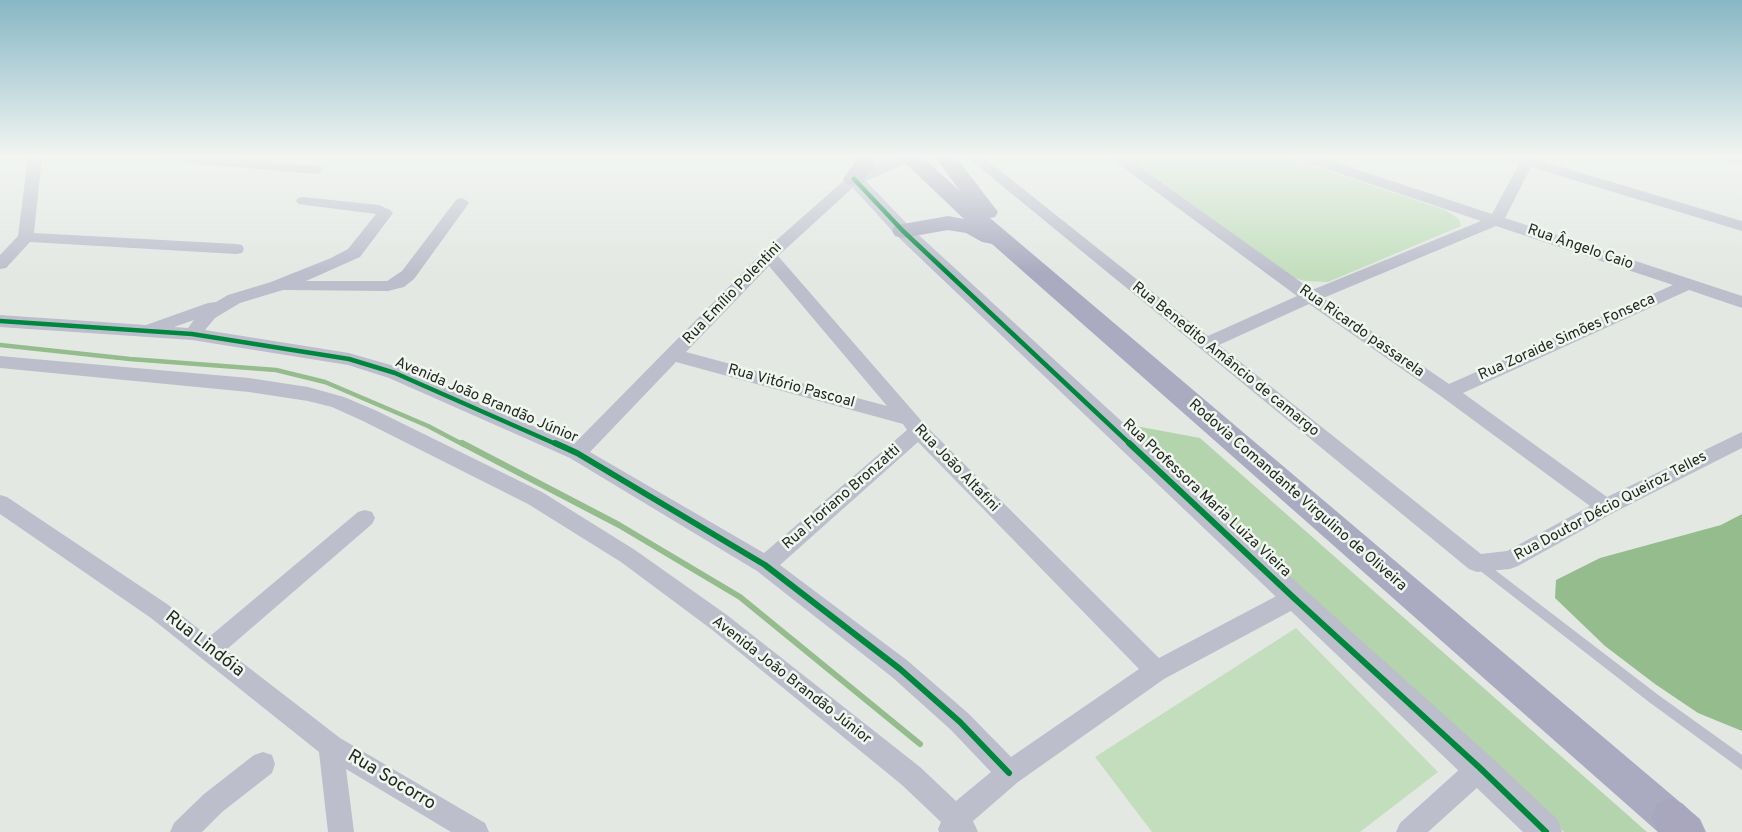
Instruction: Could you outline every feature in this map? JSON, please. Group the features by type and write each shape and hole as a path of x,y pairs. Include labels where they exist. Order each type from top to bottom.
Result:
{"highway":[{"name":"Rodovia Comandante Virgulino de Oliveira","path":"952,196 1009,247 1683,828"},
{"path":"976,196 1009,247"},
{"path":"903,231 948,223 972,227 1009,247"}],"street":[{"path":"0,264 26,237 31,196"},
{"name":"Rua Emílio Polentini","path":"577,453 769,256 831,196"},
{"name":"Rua Professora Maria Luiza Vieira","path":"878,196 903,231 1294,598 1480,768 1546,832"},
{"name":"Rua Benedito Amâncio de camargo","path":"1022,196 1477,563"},
{"name":"Rua Ricardo passarela","path":"1170,196 1310,297 1448,392 1606,507"},
{"name":"Rua Ângelo Caio","path":"1423,196 1742,302"},
{"path":"1206,344 1310,297 1497,220 1510,196"},
{"path":"1641,196 1742,226"},
{"path":"146,331 277,286 337,262 354,253 385,213 379,210 303,202"},
{"path":"277,286 388,286 398,283 408,275 461,203"},
{"path":"26,237 236,249"},
{"name":"Rua João Altafini","path":"769,256 913,425 1156,671"},
{"name":"Rua Zoraide Simões Fonseca","path":"1448,392 1687,284"},
{"path":"192,334 209,314 234,300"},
{"name":"Avenida João Brandão Júnior","path":"0,321 192,334 349,359 395,373 577,453 765,565 900,669 960,722 1009,773"},
{"name":"Rua Vitório Pascoal","path":"673,355 913,425"},
{"name":"Avenida João Brandão Júnior","path":"0,362 249,385 308,394 337,402 370,416 535,498 628,556 734,635 911,776 957,827"},
{"name":"Rua Floriano Bronzatti","path":"765,565 913,425"},
{"name":"Rua Doutor Décio Queiroz Telles","path":"1477,563 1510,560 1606,507 1742,439"},
{"name":"Rua Lindóia","path":"0,503 159,611 331,746"},
{"path":"210,650 365,518"},
{"path":"957,827 1009,773 1156,671 1294,598"},
{"path":"331,746 341,832"},
{"name":"Rua Socorro","path":"331,746 476,832"},
{"path":"183,832 214,803 263,764"},
{"path":"1408,832 1480,768"}],"lane":[{"path":"1477,563 1653,698 1742,763"}],"shaded area":[{"path":"1181,196 1403,196 1445,210 1459,219 1461,226 1328,282 1305,281 1294,278"},
{"path":"1125,424 1200,438 1647,832 1564,832"},
{"path":"1742,514 1742,731 1698,713 1655,684 1605,646 1555,598 1556,580 1600,558 1721,525"},
{"path":"1296,628 1438,772 1360,832 1152,832 1095,757"}],"waterway":[{"path":"0,345 130,359 276,370 325,382 428,426 464,445"},
{"path":"462,443 619,525 740,597 920,744"}],"cycle path":[{"path":"870,196 903,231 1294,598 1480,768 1546,832"},
{"path":"0,321 192,334 349,359 395,373 577,453 765,565 900,669 960,722 1009,773"}]}
